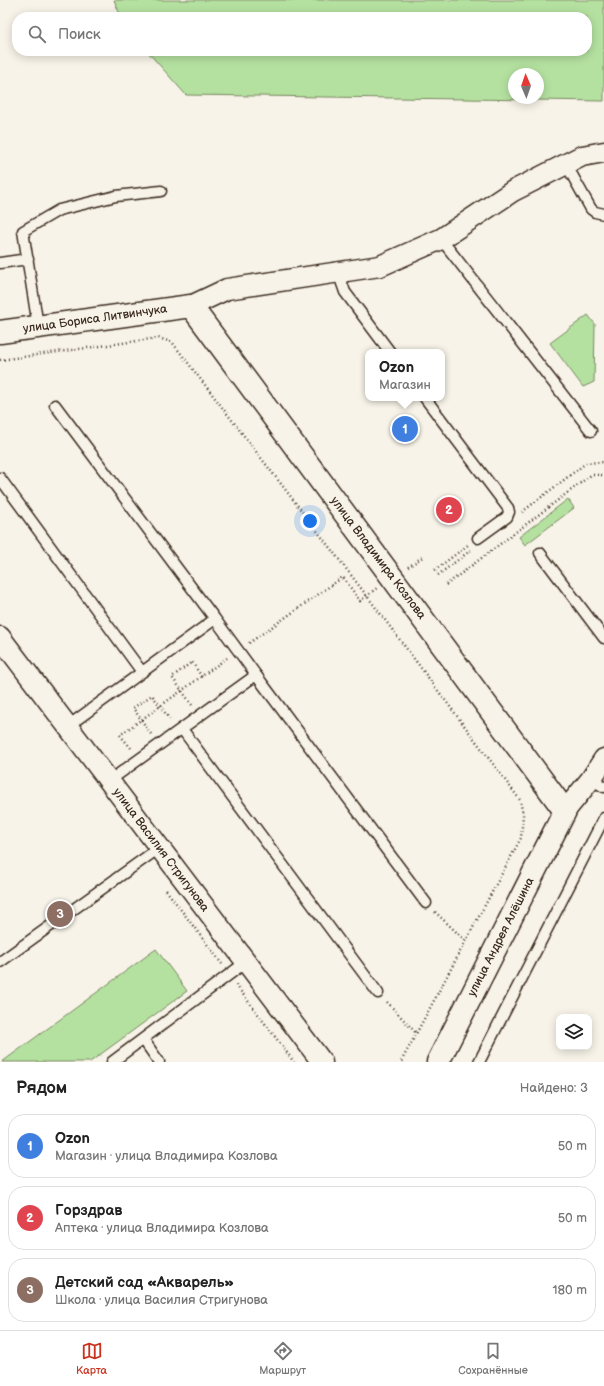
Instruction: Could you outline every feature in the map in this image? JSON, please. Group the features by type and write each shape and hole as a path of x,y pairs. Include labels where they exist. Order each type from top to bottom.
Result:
{"street":[{"path":"191,306 227,289 380,266 441,239 513,191 566,164 582,156 604,152"},
{"name":"улица Бориса Литвинчука","path":"0,332 191,306"},
{"name":"улица Владимира Козлова","path":"191,306 393,577 564,811"},
{"name":"улица Василия Стригунова","path":"1,639 322,1062"},
{"path":"564,811 598,783 604,759"},
{"name":"улица Андрея Алёшина","path":"438,1062 564,811"}],"lane":[{"path":"566,164 590,209 604,214"},
{"path":"38,326 23,231 59,210 116,196 161,192"},
{"path":"441,239 590,431"},
{"path":"0,262 28,258"},
{"path":"338,272 345,292 388,349"},
{"path":"427,401 508,508 509,512 507,517 478,538"},
{"path":"55,405 426,903"},
{"path":"0,478 142,672"},
{"path":"540,553 604,638"},
{"path":"68,726 215,618"},
{"path":"109,781 256,676"},
{"path":"182,729 378,993"},
{"path":"479,1062 604,818"},
{"path":"0,962 160,848"},
{"path":"112,1062 246,962"},
{"path":"143,1039 159,1062"}],"path":[{"path":"0,360 158,338 172,342 367,596 520,800 523,815 521,838 401,1062"},
{"path":"446,585 591,475 604,475"},
{"path":"435,570 478,538"},
{"path":"136,745 130,748 120,735 343,577 360,601 424,556"},
{"path":"187,709 192,705 172,677 192,662 202,676"},
{"path":"146,737 152,733 133,708 152,694 171,721 176,717"},
{"path":"426,903 466,941"},
{"path":"378,993 416,1033"}],"green space":[{"path":"114,0 604,0 604,101 544,100 544,68 508,68 508,100 186,95 151,56 592,56 592,12 119,12"},
{"path":"588,315 595,324 594,382 583,387 550,343"},
{"path":"568,499 574,508 525,545 519,537"},
{"path":"156,949 187,991 90,1062 2,1062"}],"place":[{"name":"Ozon","path":"405,429"},
{"name":"Горздрав","path":"449,510"},
{"name":"Детский сад «Акварель»","path":"60,914"}]}
